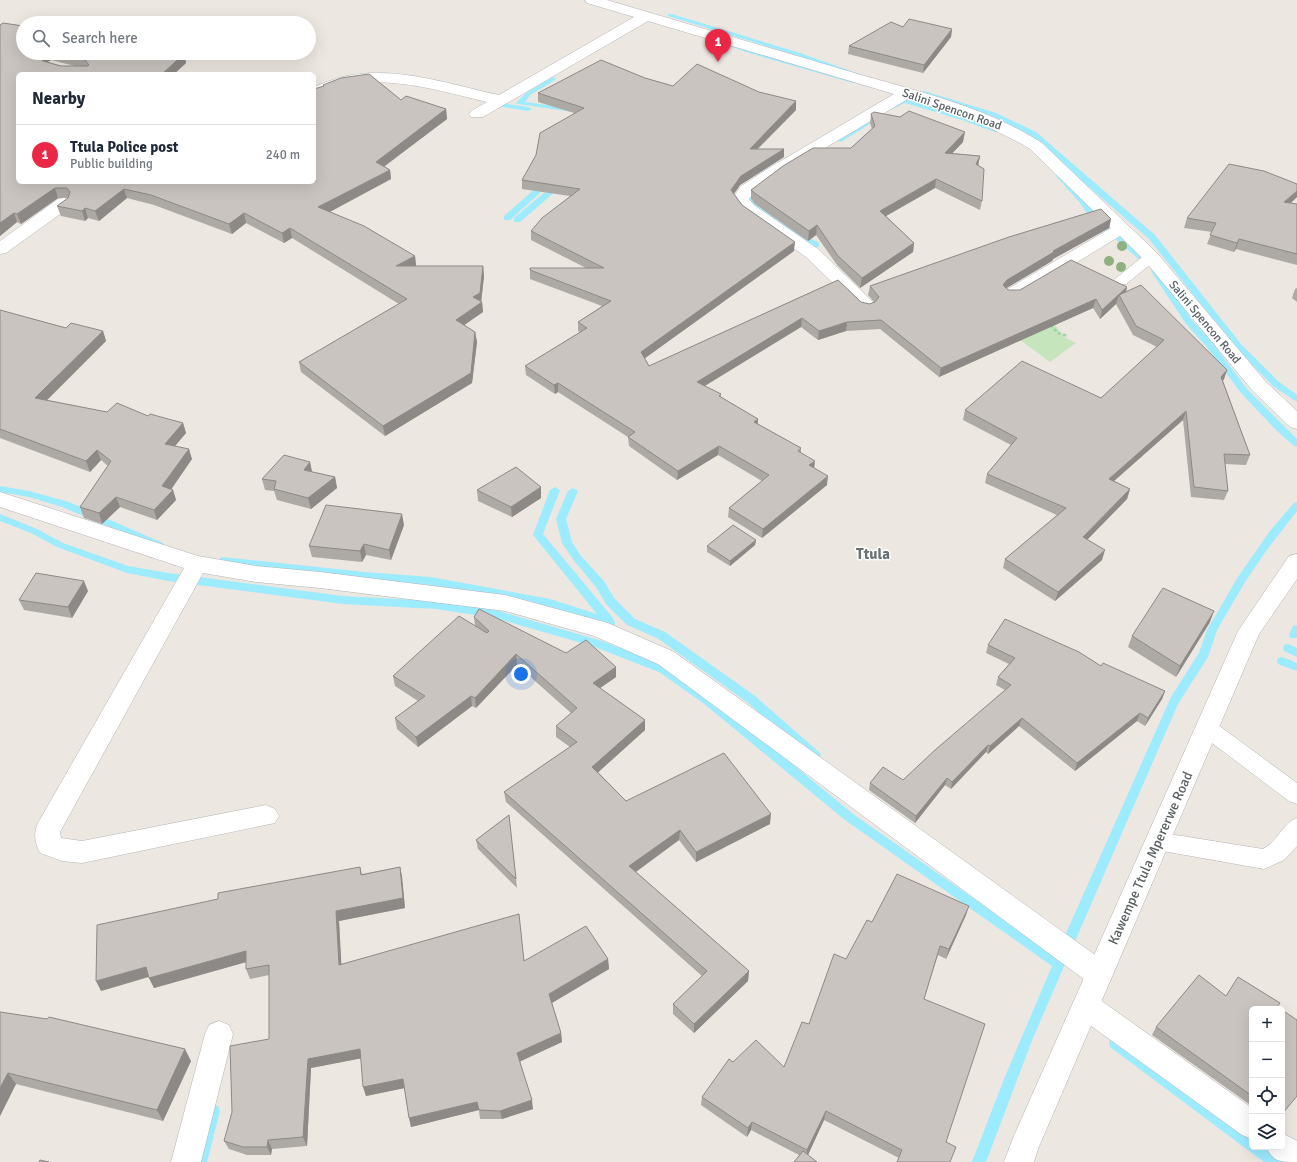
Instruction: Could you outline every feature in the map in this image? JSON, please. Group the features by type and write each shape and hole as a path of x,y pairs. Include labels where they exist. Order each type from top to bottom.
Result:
{"street":[{"name":"Salini Spencon Road","path":"592,0 907,93 987,120 1017,134 1036,146 1151,257 1259,386 1297,422"},
{"path":"477,114 627,26 647,16"},
{"path":"316,91 356,79 378,77 501,100"},
{"path":"867,306 812,253 748,209 740,199 748,190 775,171 907,93"},
{"path":"0,249 64,203"},
{"path":"1012,294 1042,278 1101,239 1121,229"},
{"path":"0,499 196,564 256,574 320,580 505,603 600,629 666,658 1099,974"},
{"name":"Kawempe Ttula Mpererwe Road","path":"1019,1162 1023,1148 1249,631 1297,562"},
{"path":"196,564 48,831 49,845 62,850 82,852 266,816"},
{"path":"1086,1006 1249,1123"},
{"path":"186,1162 219,1034"},
{"path":"1285,1150 1297,1159"}],"lane":[{"path":"1121,281 1151,257"},
{"path":"1207,728 1297,795"},
{"path":"1157,841 1264,859 1283,849 1297,827"}],"path":[{"path":"1049,323 1057,333 1068,336"}],"green space":[{"path":"1045,312 1064,337 1076,343 1050,362 985,314"}],"building":[{"path":"909,19 952,29 924,65 849,46 891,22 903,27"},
{"path":"3,23 16,25 16,60 42,60 61,66 87,66 89,65 85,60 177,60 164,72 16,72 16,184 316,184 316,88 341,78 369,74 401,100 406,96 446,109 376,162 390,170 318,207 364,226 415,256 396,266 483,266 480,293 473,297 482,302 456,320 475,332 471,373 383,426 299,362 407,299 290,228 282,233 244,213 229,224 151,195 124,189 95,211 85,208 82,211 57,206 68,198 70,192 67,188 55,188 17,214 14,213 0,223 0,25"},
{"path":"601,60 645,78 673,86 697,64 759,92 796,101 750,149 784,149 741,176 731,190 742,205 795,242 641,352 649,366 838,280 861,302 869,304 875,302 879,297 870,286 1009,237 1101,209 1111,219 1053,251 1054,252 1007,280 1003,285 1008,290 1020,290 1071,260 1127,287 1102,310 1096,299 941,368 881,320 847,322 819,331 802,318 697,382 721,394 719,396 758,419 754,422 801,448 798,451 815,461 809,465 828,476 763,529 729,508 769,475 719,446 678,471 628,437 635,432 558,383 554,385 525,366 587,328 578,322 611,301 530,270 530,268 604,268 531,231 542,218 580,189 522,180 536,155 540,133 584,108 538,93"},
{"path":"909,111 965,132 945,153 980,156 976,164 984,169 982,201 936,179 880,211 914,243 862,278 838,256 817,225 809,231 751,190 783,166 813,148 851,148 875,126 871,114 874,112 900,117"},
{"path":"1229,164 1264,171 1297,184 1297,191 1284,202 1297,204 1297,254 1239,239 1237,243 1210,235 1216,223 1187,218"},
{"path":"1141,285 1227,370 1221,377 1250,455 1224,454 1228,491 1194,487 1186,411 1109,479 1130,489 1083,537 1105,550 1058,592 1005,559 1066,508 987,474 1017,438 965,410 1022,361 1101,398 1164,340 1136,326 1119,295"},
{"path":"0,310 66,328 71,323 103,331 35,398 107,412 117,403 148,416 150,414 183,423 165,444 189,449 162,486 173,490 154,510 116,497 99,513 80,507 111,461 97,450 86,461 0,429"},
{"path":"284,455 310,462 304,470 335,477 308,498 274,489 276,481 262,479"},
{"path":"516,467 541,487 511,507 477,490"},
{"path":"326,505 402,514 389,550 364,544 360,551 309,546"},
{"path":"733,525 756,540 730,561 707,546"},
{"path":"36,573 84,581 68,607 19,600"},
{"path":"1163,588 1214,611 1180,666 1132,636"},
{"path":"479,609 566,653 586,640 616,667 593,683 645,720 592,767 626,801 724,753 771,814 696,852 680,830 629,866 749,971 694,1024 673,1004 707,971 504,792 577,742 556,726 577,708 516,654 475,698 471,696 416,737 395,718 425,696 393,676 459,616 487,633 489,631 474,617"},
{"path":"1005,619 1079,652 1101,666 1103,663 1165,691 1148,718 1140,713 1077,763 1022,718 990,746 988,745 952,782 947,778 916,816 870,783 883,767 903,780 935,750 1011,685 998,677 1015,658 988,645"},
{"path":"509,815 516,879 476,840"},
{"path":"360,867 361,875 400,867 403,898 336,911 339,965 519,914 524,961 586,926 608,959 549,994 561,1033 517,1053 532,1100 500,1111 479,1110 477,1102 409,1118 403,1079 363,1087 360,1049 308,1059 303,1137 268,1140 267,1147 243,1147 224,1141 232,1112 230,1046 269,1039 269,965 246,969 246,951 149,978 146,967 96,981 97,925 218,899 218,893"},
{"path":"897,874 969,906 949,949 940,946 924,999 985,1024 946,1142 956,1147 950,1162 897,1162 902,1150 826,1111 807,1150 752,1122 748,1128 702,1097 729,1059 733,1062 756,1040 784,1067 802,1022 809,1024 834,954 846,959 867,920 872,922"},
{"path":"1199,975 1226,996 1238,977 1280,1003 1278,1006 1249,1006 1249,1094 1156,1027"},
{"path":"0,1012 47,1019 49,1017 185,1049 157,1110 8,1073 0,1088"},
{"path":"1285,1012 1297,1020 1297,1096 1285,1110"},
{"path":"803,1151 817,1162 794,1162"}],"waterway":[{"path":"670,15 798,54 868,78"},
{"path":"729,44 751,52 855,82"},
{"path":"553,79 528,94 520,103 577,111"},
{"path":"924,93 994,114 1033,134 1152,237 1238,346 1256,366 1276,384 1297,399"},
{"path":"892,107 904,101 965,118 998,130"},
{"path":"499,105 528,109"},
{"path":"838,140 869,122"},
{"path":"1059,174 1083,201 1092,214 1145,260"},
{"path":"507,218 548,182"},
{"path":"517,220 559,185"},
{"path":"754,194 752,197 755,204 770,217 816,245"},
{"path":"1155,271 1189,322 1209,344 1244,391 1279,428 1297,444"},
{"path":"0,489 49,499 98,517 160,545"},
{"path":"555,490 538,535 609,621"},
{"path":"573,491 561,519 567,543 578,559 600,584 610,601 631,622 661,635 751,699 815,755"},
{"path":"979,1162 1027,1038 1173,704 1204,654 1212,630 1242,579 1297,505"},
{"path":"0,517 34,531 60,545 127,569 168,577 343,600 436,605 495,614 595,643 663,669 707,700 849,817 1058,964"},
{"path":"222,561 365,576 431,581 550,603 585,613 610,623"},
{"path":"1294,635 1297,629"},
{"path":"1288,648 1297,653"},
{"path":"1282,661 1297,667"},
{"path":"1115,1043 1249,1143"},
{"path":"200,1162 213,1111"},
{"path":"1259,1150 1275,1162"}],"place":[{"name":"Ttula Police post","path":"718,62"}],"district":[{"name":"Ttula","path":"873,554"}]}
